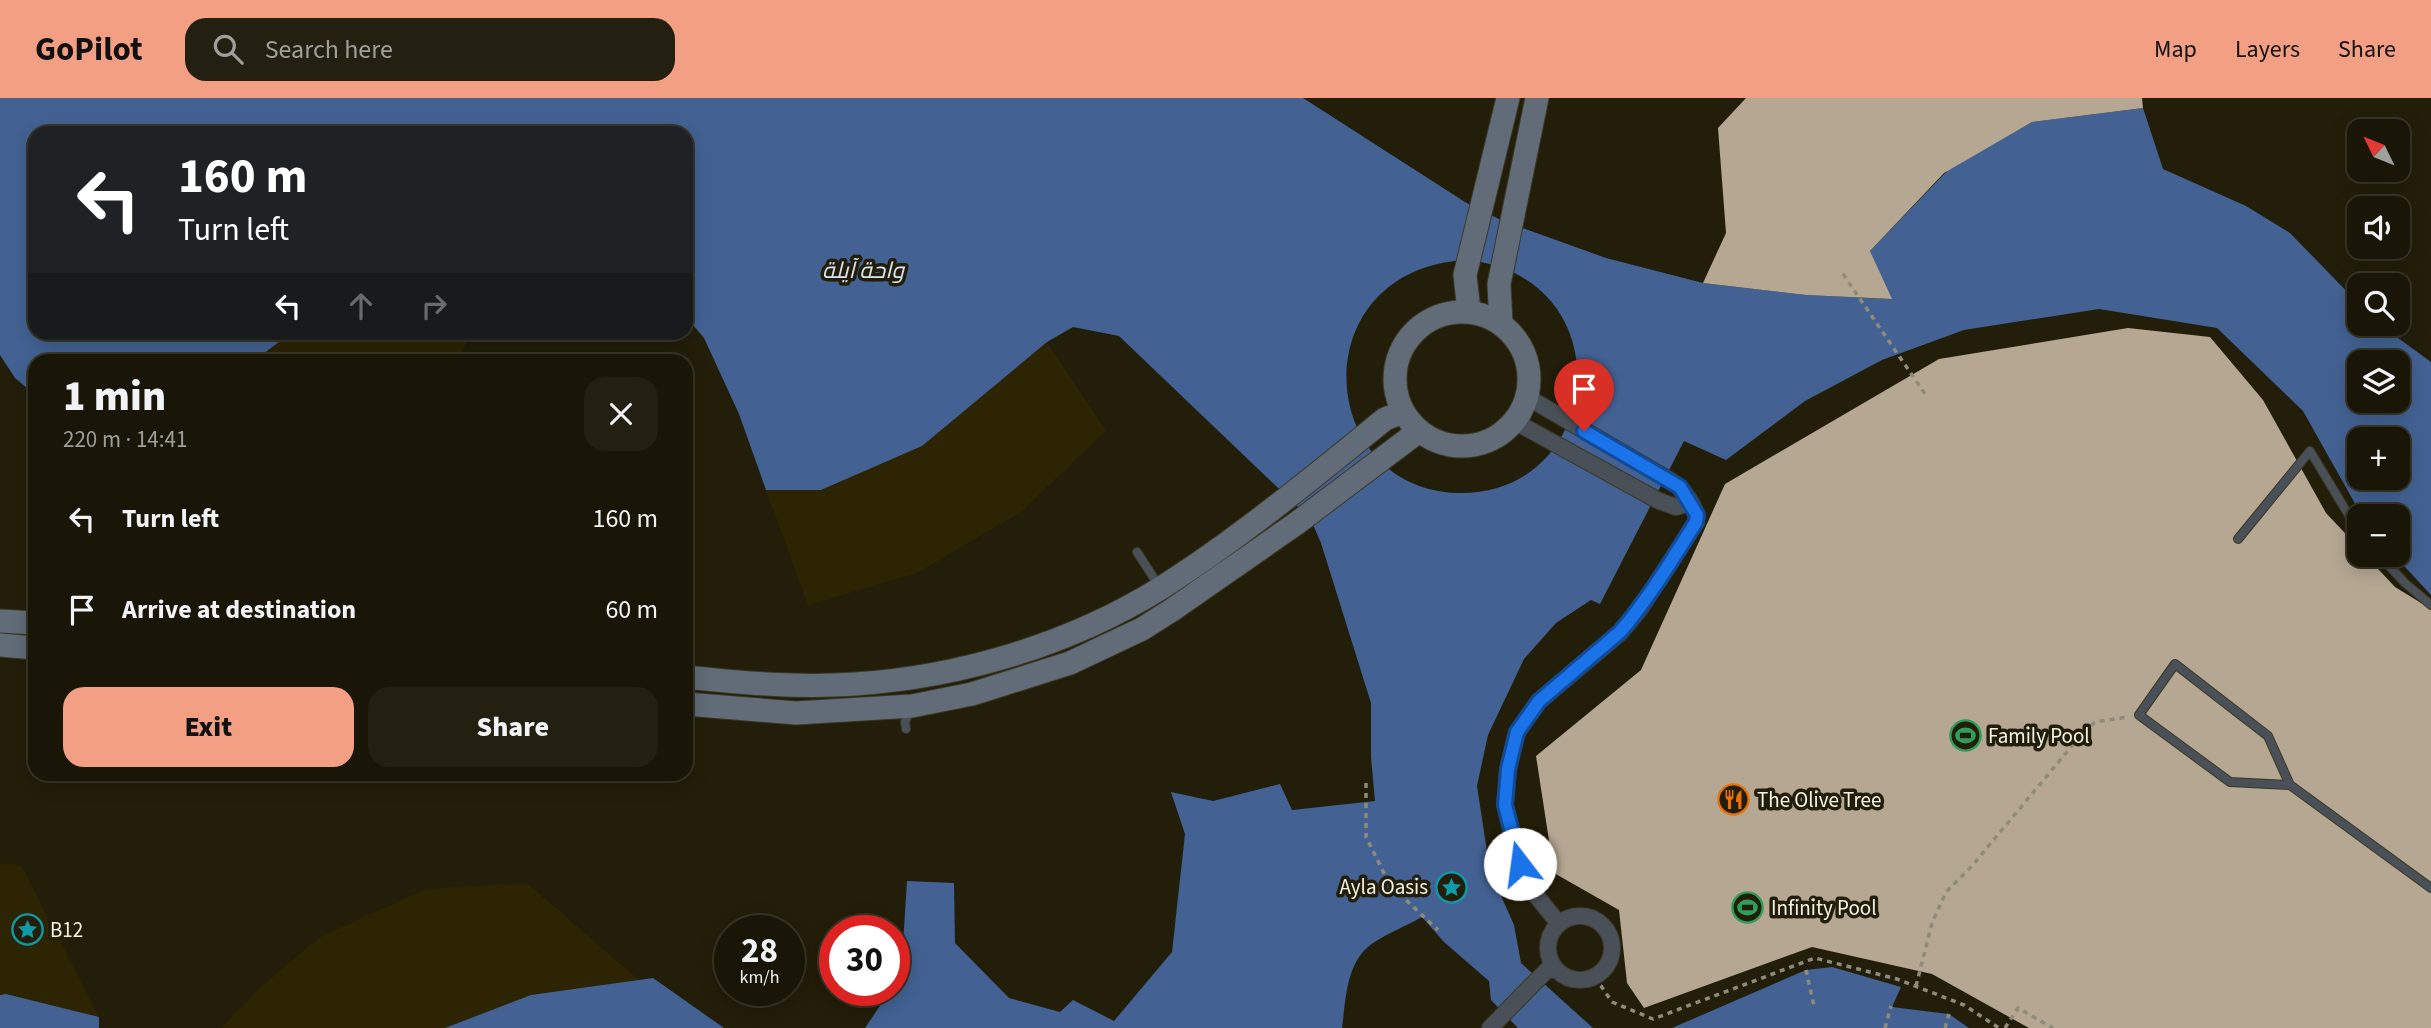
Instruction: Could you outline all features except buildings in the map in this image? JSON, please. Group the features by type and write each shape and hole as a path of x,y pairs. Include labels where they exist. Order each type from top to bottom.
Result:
{"street":[{"path":"1469,311 1465,275 1508,98"},
{"path":"1501,323 1499,284 1537,98"},
{"path":"1484,191 1516,201"},
{"path":"693,678 790,685 853,684 912,678 995,660 1097,622 1160,588 1278,505 1394,415 1397,358 1405,341 1418,327 1433,317 1450,312 1469,311 1501,323 1516,337 1526,356 1534,402 1522,425 1469,446 1442,443 1412,435 1394,415"},
{"path":"1534,402 1671,481 1684,491 1697,515 1696,522 1640,608 1620,632 1539,701 1517,732 1508,769 1505,805 1526,883 1559,924"},
{"path":"1522,425 1660,501 1676,507 1689,503"},
{"path":"693,705 796,713 912,706 972,694 1070,663 1142,629 1172,610 1297,523 1412,435"},
{"path":"0,621 28,623"},
{"path":"0,645 28,647"},
{"path":"1582,916 1594,919 1611,937 1609,962 1593,979 1579,980 1552,970 1548,946 1551,934 1559,924 1582,916"},
{"path":"1490,1028 1552,970"}],"lane":[{"path":"2238,539 2310,451 2347,512"},
{"path":"1137,552 1172,610"},
{"path":"2390,567 2431,605"},
{"path":"2290,785 2230,782 2140,715 2175,664 2268,736 2290,785 2431,888"},
{"path":"906,729 905,722 912,706"}],"path":[{"path":"1843,274 1925,394"},
{"path":"1916,986 1932,923 1946,892 1971,867 2095,722 2140,715"},
{"path":"1366,783 1366,837 1390,885 1438,930"},
{"path":"1593,979 1612,1002 1653,1019 1815,958 1897,979 1964,1004 1999,1028"},
{"path":"1807,970 1814,1006"},
{"path":"1885,1028 1891,1006"},
{"path":"2005,1028 2018,1008 2053,1028"},
{"path":"1945,1028 1949,1014"}],"sand":[{"path":"282,340 469,340 459,354 263,354"},
{"path":"1047,342 1106,431 1021,512 917,573 808,605 766,490 821,490 922,446"},
{"name":"B12","path":"0,864 21,865 99,1017 6,994 0,995"},
{"path":"527,883 639,980 531,995 445,1028 222,1028 257,990 320,937 426,889"}],"water":[{"name":"واحة آيلة","path":"0,98 1303,98 1465,202 1503,221 1606,258 1703,283 1806,295 1891,299 1870,251 1949,169 2032,122 2143,108 2163,169 2246,206 2290,233 2347,292 2347,336 2395,336 2431,362 2431,595 2405,567 2410,567 2410,504 2355,504 2347,490 2410,490 2410,427 2347,427 2347,489 2303,411 2217,328 2099,309 1964,330 1882,360 1805,401 1726,460 1684,441 1600,604 1591,600 1556,623 1524,659 1488,735 1477,786 1490,871 1514,925 1521,963 1593,1028 1518,1028 1491,1000 1489,981 1444,942 1422,917 1373,943 1357,960 1346,993 1342,1028 865,1028 880,1006 910,1006 910,915 905,915 907,881 954,883 955,943 1009,998 1060,1012 1073,1000 1114,1021 1172,952 1185,834 1171,792 1213,801 1280,784 1292,810 1375,801 1371,757 1371,703 1314,527 1301,510 1119,336 1073,327 1047,342 922,446 821,490 766,490 739,414 704,338 693,325 693,126 28,126 28,340 282,340 263,354 28,354 28,389 15,378 0,355","holes":["1466,260 1517,274 1553,303 1572,341 1577,383 1567,425 1544,460 1507,484 1458,493 1410,482 1375,456 1354,420 1346,378 1353,337 1375,300 1413,272"]},
{"path":"1832,967 1901,987 1892,1007 1949,1014 1969,1028 1672,1028 1806,970"},
{"path":"653,978 724,1028 445,1028 531,995"},
{"path":"6,994 99,1017 99,1028 0,1028 0,995"}],"place":[{"name":"Family Pool","path":"1965,736"},
{"name":"The Olive Tree","path":"1734,800"},
{"name":"Ayla Oasis","path":"1451,887"},
{"name":"Infinity Pool","path":"1748,908"},
{"name":"B12","path":"27,930"}],"route":[{"path":"1520,864 1505,805 1508,769 1517,732 1539,701 1630,621 1658,583 1696,522 1694,508 1680,487 1584,431"}]}
